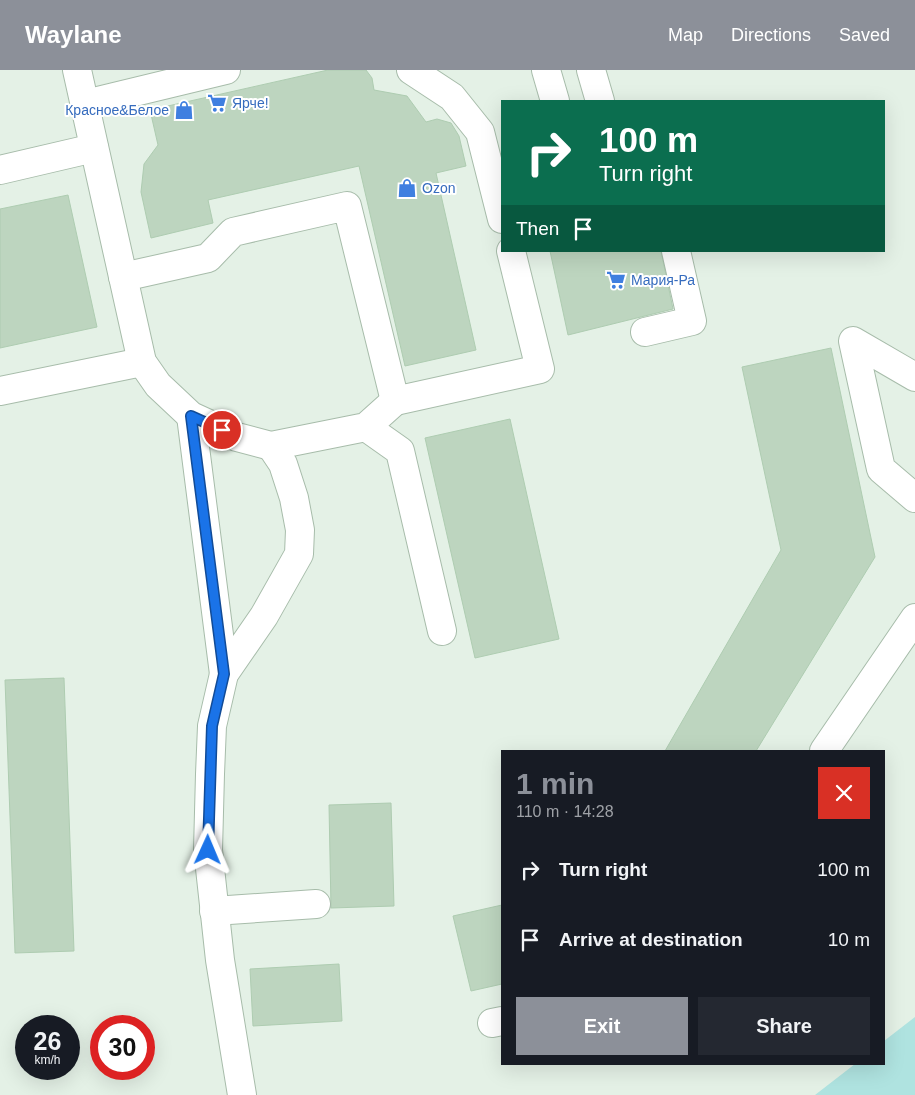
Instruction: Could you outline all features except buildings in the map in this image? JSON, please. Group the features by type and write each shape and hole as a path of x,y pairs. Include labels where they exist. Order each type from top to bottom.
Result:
{"street":[{"path":"77,70 142,362 158,384 191,416 237,438 271,446 366,426 395,401 540,369 511,252"},
{"path":"85,104 226,70"},
{"path":"546,70 555,100"},
{"path":"590,70 600,100"},
{"path":"418,71 452,97 480,132 501,215"},
{"path":"0,170 94,148"},
{"path":"123,277 208,258 233,232 347,206 395,401"},
{"path":"645,332 692,321 676,252"},
{"path":"915,377 853,341 881,469 915,498"},
{"path":"0,391 142,362"},
{"path":"191,416 224,674 212,726 208,850 220,960 242,1095"},
{"path":"366,426 400,451 442,631"},
{"path":"224,674 264,616 299,554 300,530 294,498 282,464 271,446"},
{"path":"825,750 915,618"},
{"path":"214,910 316,904"}],"shaded area":[{"path":"915,1017 915,1095 815,1095 854,1065 885,1065 885,1040"}],"place":[{"name":"Ярче!","path":"217,103"},
{"name":"Красное&Белое","path":"184,110"},
{"name":"Ozon","path":"407,188"},
{"name":"Мария-Ра","path":"616,280"}],"route":[{"path":"208,850 212,726 224,674 191,416 222,430"}]}
